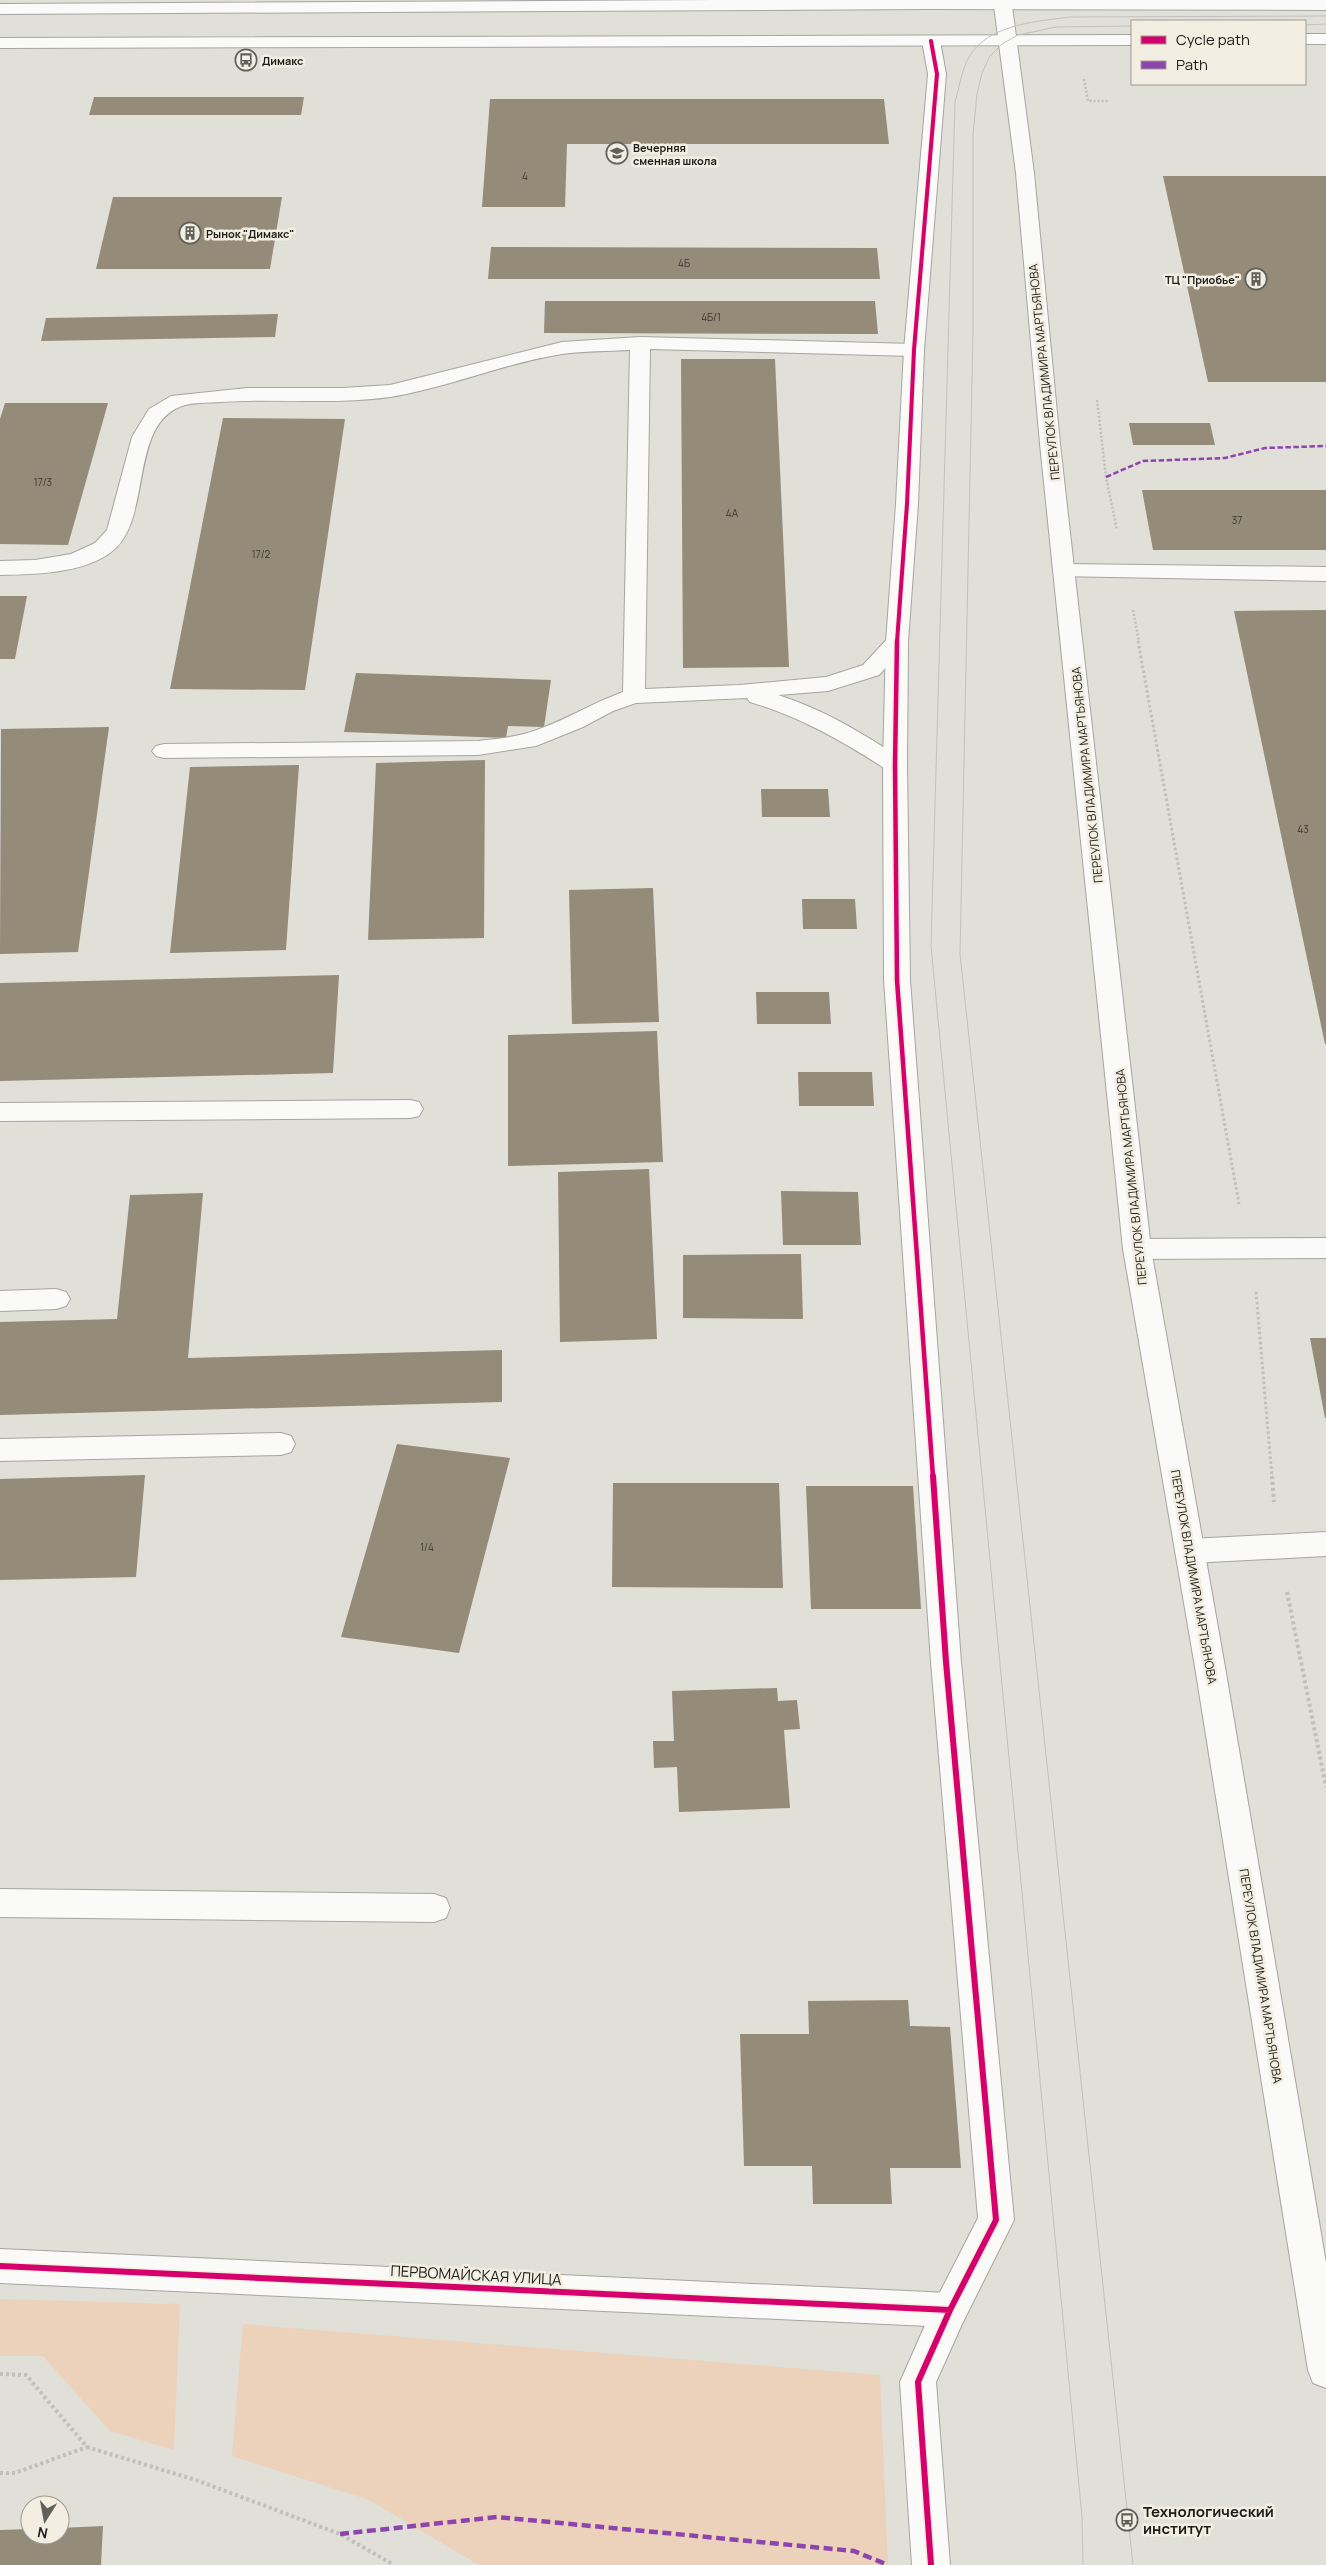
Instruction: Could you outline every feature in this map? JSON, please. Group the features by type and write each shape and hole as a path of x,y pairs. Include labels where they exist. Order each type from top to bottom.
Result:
{"street":[{"path":"0,8 62,4 390,6 929,2 1326,5"},
{"name":"ПЕРЕУЛОК ВЛАДИМИРА МАРТЬЯНОВА","path":"1008,3 1008,40 1025,173 1064,571 1136,1248 1190,1551 1326,2370"},
{"path":"383,42 390,6"},
{"path":"1306,39 1326,39"},
{"path":"0,44 1131,40"},
{"path":"931,41 937,74 914,350 907,504 897,642 895,765 898,999 946,1662 996,2220 950,2310 918,2382 931,2565"},
{"path":"0,568 35,567 76,560 103,548 117,531 142,437 156,413 178,400 247,394 390,392 562,348 640,343 914,350"},
{"path":"634,696 640,343"},
{"path":"1064,571 1326,574"},
{"path":"164,751 478,748 528,741 575,722 605,706 634,696 739,692 828,684 872,670 897,642"},
{"path":"739,692 792,706 848,733 895,765"},
{"path":"0,1112 410,1109"},
{"path":"1136,1248 1326,1248"},
{"path":"0,1301 56,1300"},
{"path":"0,1450 281,1444"},
{"path":"1190,1551 1278,1548 1326,1544"},
{"path":"0,1903 434,1908"},
{"name":"ПЕРВОМАЙСКАЯ УЛИЦА","path":"0,2266 950,2310"}],"path":[{"path":"1097,400 1106,477 1126,571 1256,1292 1278,1548 1326,1787"},
{"path":"0,2374 26,2375 87,2447 196,2480 340,2534 394,2565"},
{"path":"0,2473 15,2473 87,2447"}],"shaded area":[{"path":"0,2299 180,2304 174,2450 110,2431 43,2356 0,2356"},
{"path":"243,2324 880,2375 888,2565 479,2565 369,2500 232,2456"}],"building":[{"path":"94,97 304,97 301,115 89,115"},
{"path":"490,99 884,99 889,144 567,144 565,207 482,207"},
{"name":"ТЦ \"Приобье\"","path":"1163,176 1326,176 1326,382 1208,382"},
{"name":"Рынок \"Димакс\"","path":"113,197 282,197 270,269 96,269"},
{"path":"491,247 877,248 880,279 488,279"},
{"path":"545,301 875,301 878,334 544,333"},
{"path":"278,314 275,337 41,341 46,318"},
{"path":"681,359 775,359 789,667 683,668"},
{"path":"5,403 108,403 68,545 0,544 0,419"},
{"path":"223,418 345,419 305,690 170,689"},
{"path":"1129,423 1210,423 1215,445 1133,445"},
{"path":"1142,490 1326,490 1326,550 1153,550"},
{"path":"0,596 27,596 15,659 0,659"},
{"path":"1326,610 1326,1044 1325,1044 1234,611"},
{"path":"356,673 551,680 544,727 508,726 506,738 344,732"},
{"path":"109,727 78,952 0,954 1,729"},
{"path":"485,760 484,938 368,940 376,763"},
{"path":"299,765 286,950 170,953 190,767"},
{"path":"761,789 828,789 830,817 762,817"},
{"path":"653,888 659,1022 572,1024 569,890"},
{"path":"802,899 855,899 857,929 803,929"},
{"path":"339,975 333,1073 0,1081 0,983"},
{"path":"756,992 829,992 831,1024 757,1024"},
{"path":"657,1031 663,1162 508,1166 508,1035"},
{"path":"798,1072 872,1072 874,1106 799,1106"},
{"path":"649,1169 657,1339 560,1342 558,1172"},
{"path":"781,1191 858,1192 861,1245 783,1245"},
{"path":"203,1193 188,1358 502,1350 502,1402 0,1415 0,1322 117,1319 130,1195"},
{"path":"801,1254 803,1319 683,1318 683,1255"},
{"path":"1310,1338 1326,1338 1326,1418 1325,1418"},
{"path":"397,1444 510,1458 459,1653 341,1637"},
{"path":"145,1475 136,1577 0,1580 0,1479"},
{"path":"613,1483 779,1483 783,1588 612,1587"},
{"path":"806,1486 913,1486 921,1609 811,1609"},
{"path":"777,1688 778,1701 797,1700 800,1729 784,1730 790,1808 679,1812 677,1767 654,1768 653,1741 674,1741 672,1691"},
{"path":"908,2000 910,2026 950,2027 961,2168 890,2168 892,2204 813,2204 812,2166 744,2166 740,2034 809,2034 808,2001"},
{"path":"103,2526 101,2565 0,2565 0,2530 20,2529 20,2545 70,2545 70,2528"}],"tram line":[{"path":"1083,2565 1082,2517 931,946 955,102 964,69 973,51 993,35 1018,25 1070,17 1326,16"},
{"path":"1306,25 1326,24"},
{"path":"1131,26 1056,27 1018,35 1002,44 990,56 982,73 977,94 973,134 973,332 960,954 1133,2565"}],"marked path":[{"path":"1106,477 1143,461 1225,458 1265,448 1326,446"},
{"path":"340,2534 497,2517 854,2551 888,2565"}],"cycle path":[{"path":"931,41 937,74 914,350 907,504 897,642 895,765 897,980 946,1662 996,2220 950,2310 918,2382 931,2565"},
{"path":"0,2266 950,2310"}],"place":[{"name":"Димакс","path":"246,60"},
{"name":"Вечерняя сменная школа","path":"617,153"},
{"name":"Рынок \"Димакс\"","path":"190,233"},
{"name":"ТЦ \"Приобье\"","path":"1256,279"},
{"name":"Технологический институт","path":"1127,2520"}]}
